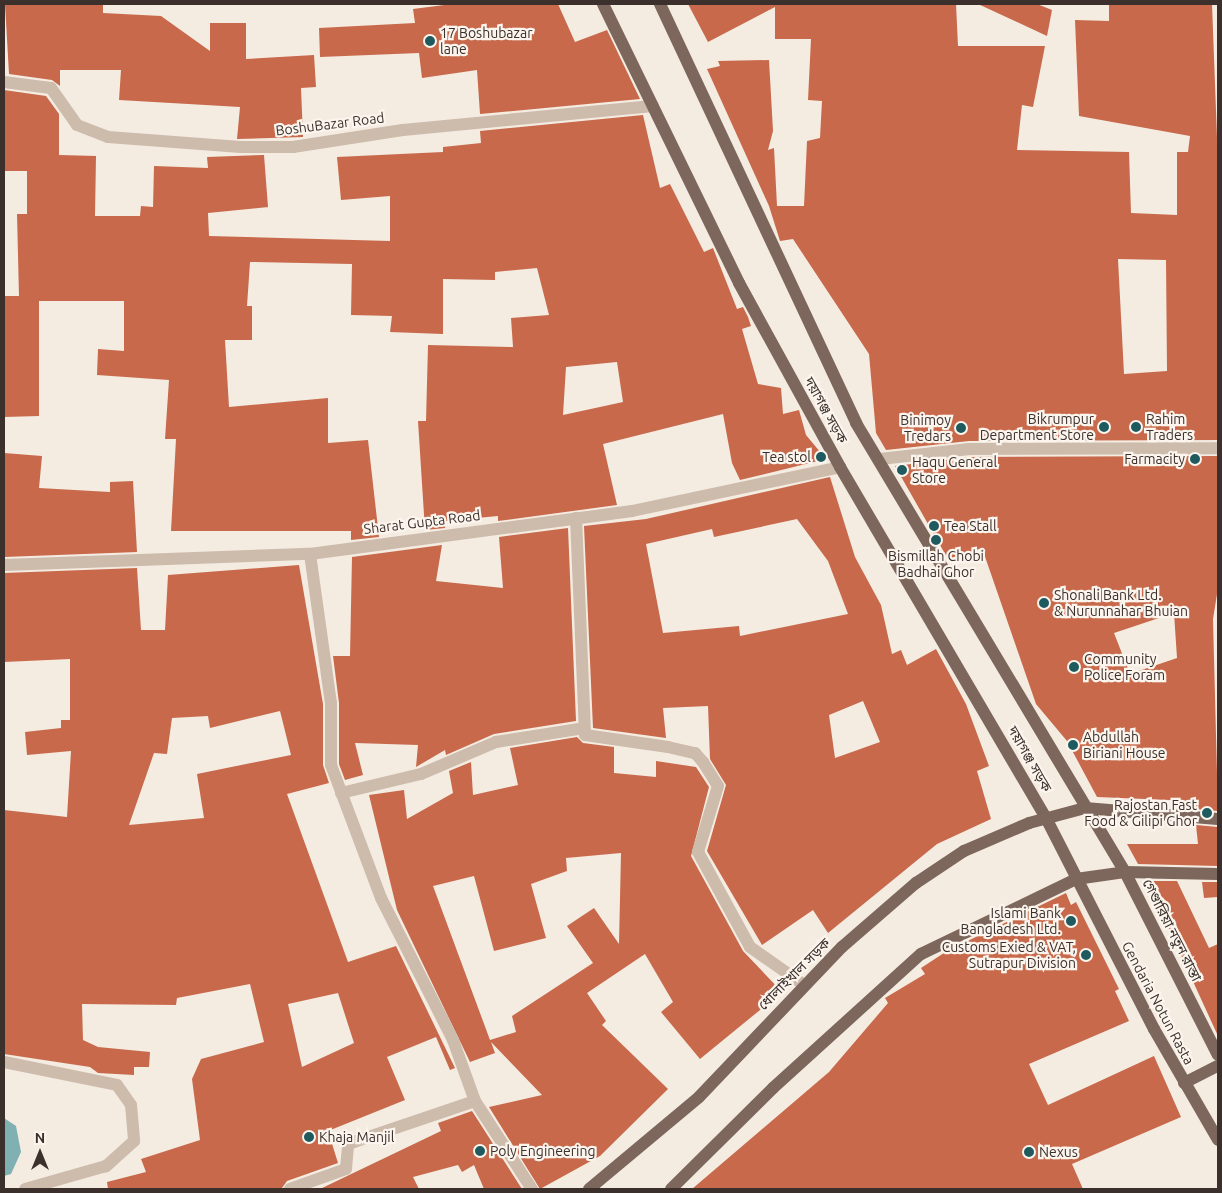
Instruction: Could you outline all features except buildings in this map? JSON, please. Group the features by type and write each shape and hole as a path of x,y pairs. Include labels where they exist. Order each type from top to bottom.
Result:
{"main road":[{"name":"দয়াগঞ্জ সড়ক","path":"604,4 739,283 840,467 1046,818 1076,879"},
{"name":"দয়াগঞ্জ সড়ক","path":"660,4 778,263 856,423 880,459 1085,808 1125,872"},
{"name":"ধোলাইখাল সড়ক","path":"589,1189 699,1097 804,985 916,883 964,851 1046,818 1085,808 1218,819"},
{"path":"671,1189 773,1088 921,954 1076,879 1125,872 1218,874"},
{"name":"গেণ্ডারিয়া নতুন রাস্তা","path":"1125,872 1218,1054"},
{"name":"Gendaria Notun Rasta","path":"1076,879 1184,1083 1218,1140"},
{"path":"1184,1083 1218,1066"}],"street":[{"name":"BoshuBazar Road","path":"4,82 51,88 77,125 108,137 241,147 293,147 403,130 653,106"},
{"path":"880,459 969,449 1218,448"},
{"name":"Sharat Gupta Road","path":"4,564 310,554 632,510 840,467"},
{"path":"576,518 585,735 695,753 703,762 718,786 698,852 750,946 804,985"},
{"path":"310,554 331,703 331,765 382,898 453,1040 475,1101 532,1189"},
{"path":"341,793 421,774 496,742 584,728"},
{"path":"4,1062 117,1085 132,1105 134,1141 106,1166 25,1189"},
{"path":"290,1189 346,1168 348,1144 475,1101"}],"water":[{"path":"4,1118 16,1126 21,1152 11,1174 4,1176"}],"place":[{"name":"17 Boshubazar lane","path":"430,41"},
{"name":"Bikrumpur Department Store","path":"1104,427"},
{"name":"Rahim Traders","path":"1136,427"},
{"name":"Binimoy Tredars","path":"961,428"},
{"name":"Tea stol","path":"821,457"},
{"name":"Farmacity","path":"1195,459"},
{"name":"Haqu General Store","path":"902,470"},
{"name":"Tea Stall","path":"934,526"},
{"name":"Bismillah Chobi Badhai Ghor","path":"936,540"},
{"name":"Shonali Bank Ltd. & Nurunnahar Bhuian","path":"1044,603"},
{"name":"Community Police Foram","path":"1074,667"},
{"name":"Abdullah Biriani House","path":"1073,745"},
{"name":"Rajostan Fast Food & Gilipi Ghor","path":"1207,813"},
{"name":"Islami Bank Bangladesh Ltd.","path":"1071,921"},
{"name":"Customs Exied & VAT, Sutrapur Division","path":"1086,955"},
{"name":"Khaja Manjil","path":"309,1137"},
{"name":"Poly Engineering","path":"480,1151"},
{"name":"Nexus","path":"1029,1152"}]}
